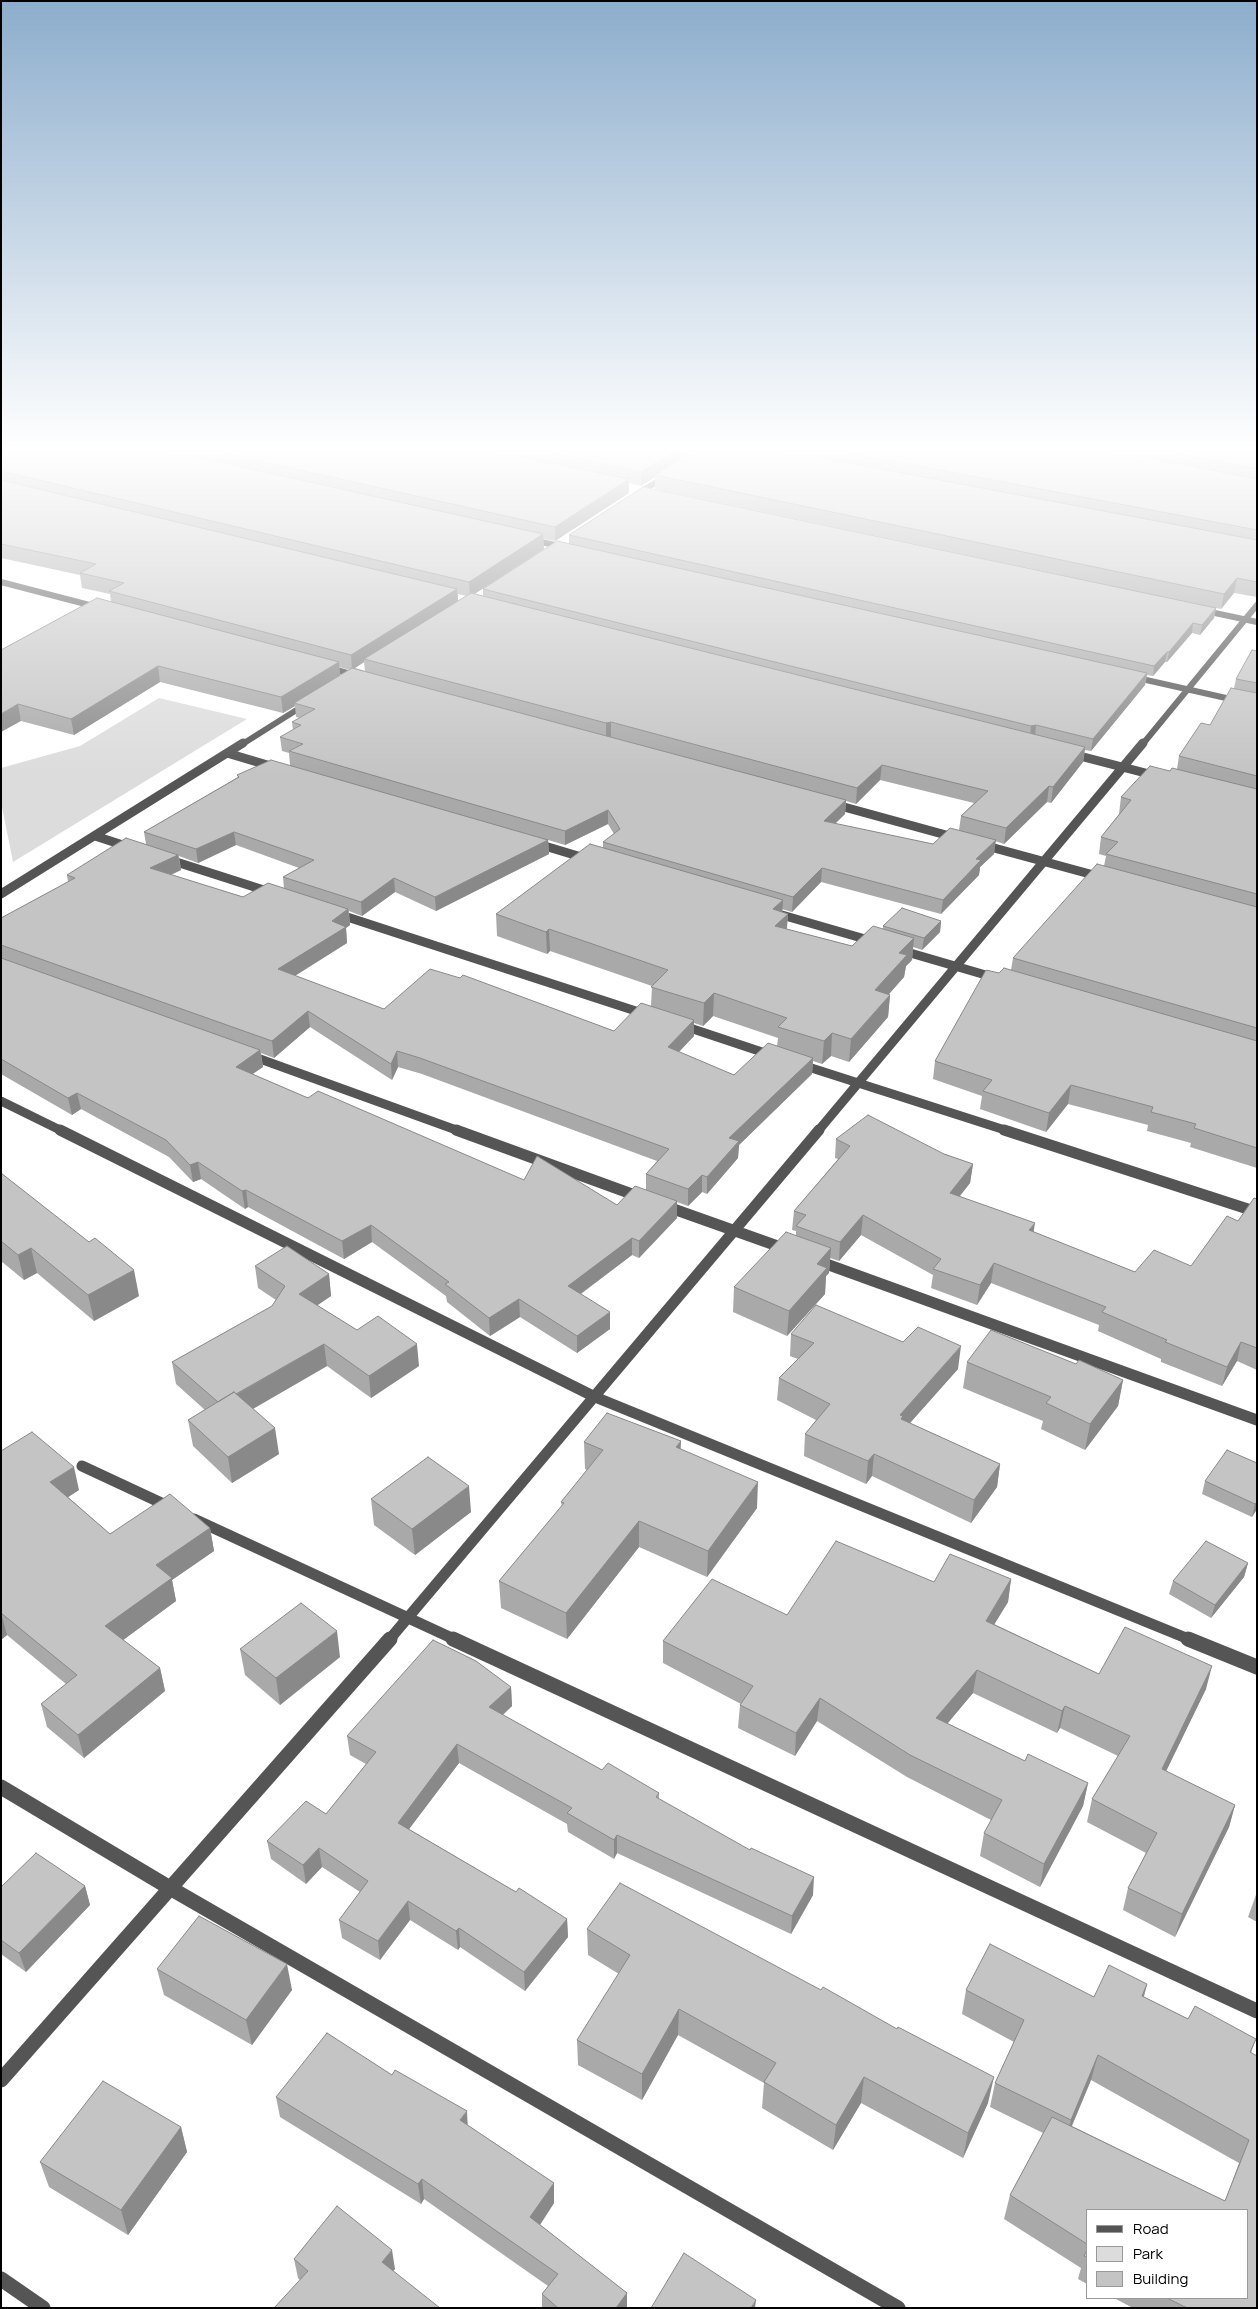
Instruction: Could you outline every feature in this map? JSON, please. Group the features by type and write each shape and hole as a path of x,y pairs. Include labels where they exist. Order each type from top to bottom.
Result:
{"street":[{"path":"1,582 106,609"},
{"path":"1,2080 408,1618 1045,862 1244,619 1257,606"},
{"path":"1196,608 1257,622"},
{"path":"315,664 353,674 362,673"},
{"path":"345,680 353,674"},
{"path":"1129,676 1257,705"},
{"path":"1,894 311,701"},
{"path":"227,753 284,770"},
{"path":"1066,753 1162,777"},
{"path":"824,802 968,841"},
{"path":"94,836 142,851"},
{"path":"530,842 597,861"},
{"path":"978,843 1112,880"},
{"path":"160,857 283,897"},
{"path":"767,911 881,944"},
{"path":"330,912 651,1016"},
{"path":"890,947 1004,980"},
{"path":"670,1022 1257,1212"},
{"path":"236,1051 1257,1420"},
{"path":"1,1101 595,1397 1257,1667"},
{"path":"82,1466 1257,2011"},
{"path":"1,1786 170,1888 898,2308"},
{"path":"1,2278 43,2308"}],"green space":[{"path":"159,698 247,719 13,862 1,802 1,768 80,746"}],"building":[{"path":"66,558 326,558 457,589 351,655 109,591 124,583 80,573 96,564"},
{"path":"367,558 506,558 469,582"},
{"path":"531,558 632,558 1147,673 1093,739 1036,725 1031,726 483,589"},
{"path":"671,558 978,558 1216,608 1202,625 1193,623 1169,652 1154,666"},
{"path":"1051,558 1257,558 1257,582 1237,578 1224,594"},
{"path":"471,593 1085,747 1053,787 1049,786 1006,828 961,816 988,791 882,765 857,788 611,722 606,723 364,659"},
{"path":"97,598 339,662 281,697 158,666 71,719 18,704 1,714 1,650"},
{"path":"1252,650 1257,651 1257,683 1236,679"},
{"path":"352,668 846,800 824,821 933,844 950,828 996,840 976,859 981,860 943,900 822,868 793,897 603,842 620,829 608,810 565,831 289,751 303,744 280,737 301,725 292,722 315,709 294,703"},
{"path":"1231,688 1257,693 1257,776 1179,756 1201,723 1210,725"},
{"path":"271,760 548,840 435,897 394,878 361,902 283,877 314,860 234,832 196,849 144,832 239,777 237,775"},
{"path":"1150,766 1170,771 1172,768 1257,789 1257,894 1106,854 1118,842 1101,837 1131,800 1121,797"},
{"path":"126,838 178,855 150,868 243,897 268,883 348,909 332,921 346,927 278,969 384,1009 430,969 460,978 463,975 614,1031 641,1003 694,1020 668,1047 734,1075 768,1043 813,1058 729,1138 739,1141 707,1177 702,1175 688,1189 646,1174 669,1149 420,1058 397,1051 391,1064 308,1011 272,1041 1,945 1,918 75,878 67,875"},
{"path":"590,844 783,900 773,909 788,914 775,926 852,946 873,926 914,938 899,953 907,955 875,990 890,995 851,1039 832,1033 824,1041 778,1027 787,1018 714,993 704,1003 651,987 668,970 549,929 546,932 496,914"},
{"path":"1097,864 1257,907 1257,1028 1013,958"},
{"path":"902,908 941,921 924,938 883,926"},
{"path":"1,958 260,1050 236,1067 308,1098 318,1091 524,1180 537,1156 617,1205 635,1186 677,1201 639,1241 632,1238 568,1286 610,1312 577,1336 519,1299 489,1318 445,1284 449,1282 371,1225 342,1241 246,1190 242,1191 198,1162 190,1165 166,1140 77,1093 68,1098 1,1059"},
{"path":"1004,968 1257,1041 1257,1148 1194,1128 1196,1124 1151,1112 1153,1107 1071,1085 1049,1113 983,1091 992,1080 935,1061 986,970 999,973"},
{"path":"868,1115 944,1154 973,1164 950,1193 1035,1223 1029,1230 1135,1272 1154,1250 1191,1266 1227,1216 1238,1221 1254,1198 1257,1199 1257,1348 1241,1342 1227,1367 1165,1342 1167,1340 1102,1312 1106,1307 994,1263 980,1285 933,1269 941,1259 863,1215 840,1242 796,1226 806,1215 794,1211 850,1146 836,1139"},
{"path":"1,1173 89,1242 95,1238 134,1270 88,1295 31,1248 18,1255 1,1241"},
{"path":"786,1232 831,1248 817,1264 827,1268 789,1311 734,1287"},
{"path":"287,1246 329,1274 299,1294 357,1330 378,1316 417,1344 369,1376 324,1344 236,1394 234,1392 218,1402 172,1362 272,1306 285,1286 255,1266"},
{"path":"816,1305 903,1342 918,1327 961,1346 900,1415 903,1416 901,1419 1000,1464 974,1500 874,1454 868,1461 805,1434 830,1404 779,1378 814,1343 791,1334"},
{"path":"991,1330 1076,1364 1079,1360 1123,1380 1090,1424 1046,1403 1051,1397 967,1362"},
{"path":"234,1392 275,1428 228,1457 188,1420"},
{"path":"607,1413 681,1441 676,1447 758,1482 708,1551 639,1521 566,1613 499,1581 564,1503 561,1502 603,1450 584,1442"},
{"path":"32,1432 74,1467 50,1482 110,1534 170,1494 210,1528 156,1565 172,1578 105,1626 160,1668 78,1735 41,1704 77,1675 1,1613 1,1451"},
{"path":"1227,1450 1257,1463 1257,1502 1255,1504 1205,1481"},
{"path":"428,1457 469,1486 412,1529 371,1499"},
{"path":"836,1541 934,1582 950,1554 1011,1579 986,1621 1099,1674 1125,1627 1212,1666 1162,1769 1235,1805 1182,1914 1128,1888 1157,1833 1092,1799 1130,1736 1065,1706 1062,1711 977,1670 936,1718 1025,1761 1028,1754 1088,1783 1044,1864 984,1833 1002,1800 910,1755 820,1698 796,1733 740,1705 753,1686 663,1641 712,1579 787,1615"},
{"path":"1206,1541 1248,1563 1215,1605 1173,1581"},
{"path":"301,1603 337,1631 276,1678 240,1649"},
{"path":"433,1640 476,1661 511,1687 489,1707 602,1770 608,1763 659,1793 656,1797 750,1850 751,1848 814,1877 792,1916 617,1835 614,1840 567,1813 572,1808 457,1744 398,1823 516,1892 519,1888 567,1919 524,1972 459,1928 456,1931 408,1901 378,1941 339,1920 368,1881 319,1848 303,1865 267,1841 306,1801 326,1814 376,1752 347,1736"},
{"path":"36,1853 85,1886 19,1953 1,1940 1,1887"},
{"path":"620,1883 821,1990 823,1987 897,2029 898,2027 994,2077 968,2133 864,2077 836,2125 764,2082 776,2063 679,2009 642,2074 577,2040 630,1955 587,1929"},
{"path":"199,1916 287,1964 246,2020 157,1969"},
{"path":"990,1944 1094,1997 1109,1965 1147,1984 1142,1996 1188,2019 1195,2006 1256,2039 1250,2052 1257,2056 1257,2308 1187,2308 1169,2299 1248,2299 1248,2209 1086,2209 1086,2243 1010,2195 1052,2117 1225,2201 1249,2140 1098,2055 1071,2120 995,2083 1024,2020 966,1990"},
{"path":"327,2033 392,2075 395,2070 467,2111 460,2120 554,2183 530,2217 627,2293 616,2308 558,2308 542,2294 558,2274 422,2179 418,2184 276,2097"},
{"path":"103,2081 181,2127 121,2210 40,2162"},
{"path":"337,2206 392,2250 382,2262 440,2308 274,2308 308,2271 294,2259"},
{"path":"684,2253 756,2300 751,2308 651,2308"}]}
